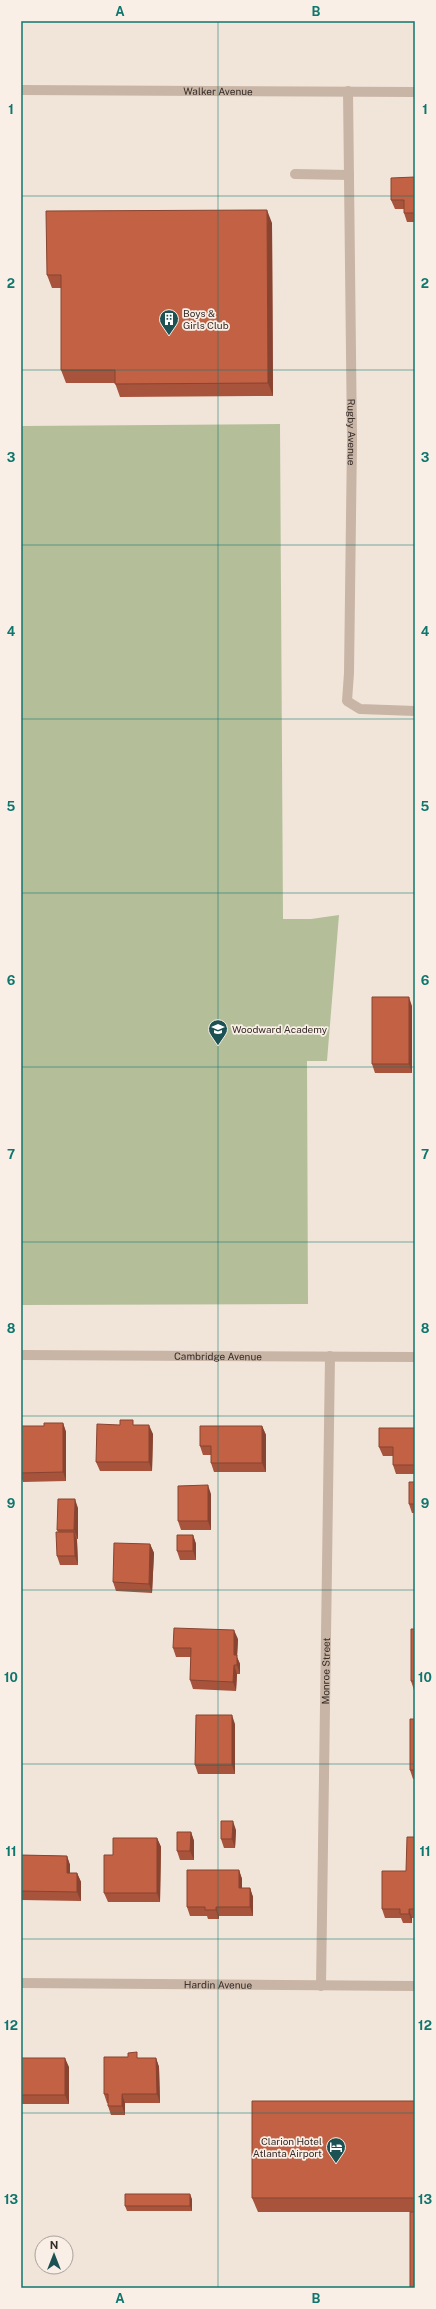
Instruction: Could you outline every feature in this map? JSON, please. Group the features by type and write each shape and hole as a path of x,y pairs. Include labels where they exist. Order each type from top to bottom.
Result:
{"street":[{"name":"Walker Avenue","path":"21,90 415,92"},
{"name":"Rugby Avenue","path":"348,92 352,440 349,673 347,701 360,708 415,711"},
{"path":"295,174 349,175"},
{"name":"Cambridge Avenue","path":"21,1355 415,1357"},
{"name":"Monroe Street","path":"321,1986 330,1356"},
{"name":"Hardin Avenue","path":"21,1983 415,1986"}],"green space":[{"name":"Woodward Academy","path":"280,424 283,919 311,919 339,915 327,1061 307,1061 308,1304 21,1305 21,426"}],"building":[{"path":"415,177 415,213 404,213 404,200 391,200 391,178"},
{"name":"Boys & Girls Club","path":"267,210 268,383 115,384 115,370 61,370 61,275 47,275 46,211"},
{"path":"372,997 409,997 409,1064 372,1064"},
{"path":"120,1420 133,1420 133,1425 149,1425 149,1462 96,1462 97,1424 120,1425"},
{"path":"44,1423 63,1423 63,1472 21,1473 21,1426 44,1426"},
{"path":"200,1426 262,1426 262,1463 211,1463 211,1446 200,1446"},
{"path":"379,1428 415,1428 415,1465 393,1465 393,1447 379,1447"},
{"path":"409,1482 415,1482 415,1504 409,1504"},
{"path":"208,1485 208,1521 178,1521 178,1486"},
{"path":"58,1499 75,1499 74,1530 57,1530"},
{"path":"56,1532 74,1532 75,1556 57,1556"},
{"path":"177,1535 193,1535 193,1551 177,1551"},
{"path":"114,1543 150,1544 149,1584 113,1582"},
{"path":"174,1628 234,1630 234,1655 237,1655 237,1665 234,1665 233,1682 190,1680 191,1648 173,1648"},
{"path":"411,1629 415,1629 415,1681 411,1681"},
{"path":"196,1715 232,1715 232,1765 195,1765"},
{"path":"410,1719 415,1719 415,1770 410,1770"},
{"path":"221,1821 233,1821 232,1839 221,1839"},
{"path":"177,1832 191,1832 190,1851 177,1851"},
{"path":"407,1837 415,1837 415,1909 409,1909 409,1914 400,1914 400,1909 382,1909 382,1871 406,1871"},
{"path":"113,1838 157,1838 157,1893 104,1893 104,1855 113,1855"},
{"path":"21,1855 67,1856 67,1873 77,1873 77,1892 21,1891"},
{"path":"187,1870 239,1870 239,1888 250,1888 250,1907 216,1907 216,1910 205,1910 205,1907 187,1907"},
{"path":"137,2052 137,2058 156,2058 157,2094 122,2094 122,2106 108,2106 108,2094 104,2094 104,2057 128,2057 128,2053"},
{"path":"21,2058 65,2058 65,2095 21,2095"},
{"name":"Clarion Hotel Atlanta Airport","path":"252,2101 415,2101 415,2198 252,2198"},
{"path":"125,2194 190,2194 190,2206 125,2206"},
{"path":"410,2212 415,2212 415,2288 410,2288"}],"place":[{"name":"Boys & Girls Club","path":"169,336"},
{"name":"Woodward Academy","path":"218,1046"},
{"name":"Clarion Hotel Atlanta Airport","path":"336,2164"}]}
